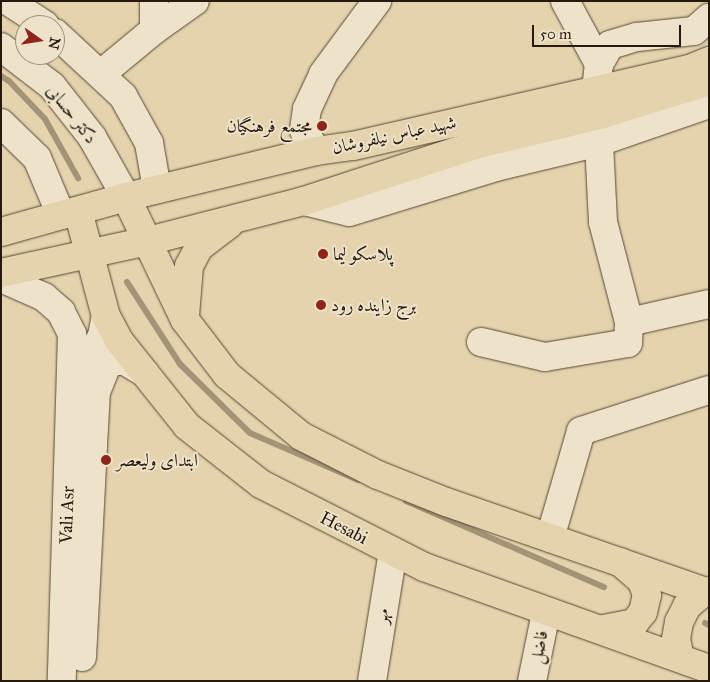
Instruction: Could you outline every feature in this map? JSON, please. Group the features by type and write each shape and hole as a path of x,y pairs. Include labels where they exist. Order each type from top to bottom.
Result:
{"main road":[{"name":"شهید عباس نیلفروشان","path":"1,232 157,189 316,151 353,146 690,69 709,60"},
{"name":"شهید عباس نیلفروشان","path":"1,273 89,252 148,241 304,200 356,185 475,145 600,115 709,81"},
{"path":"353,146 374,154 376,164 372,174 356,185"},
{"path":"126,197 185,320 227,375 300,436 378,475 550,538 616,559 707,592"},
{"name":"Hesabi","path":"70,213 89,252 106,316 120,342 188,426 261,484 424,567 546,613 604,629 680,658 707,672"},
{"path":"185,320 189,266 199,247 236,218"},
{"path":"604,629 634,623 643,612 647,595 642,581 616,559"},
{"path":"680,658 676,639 679,622 687,606 707,592"}],"street":[{"path":"8,1 30,15"},
{"path":"154,1 154,30"},
{"path":"101,74 154,30 195,1"},
{"path":"316,151 304,130 307,109 323,74 377,1"},
{"path":"565,1 599,64"},
{"path":"596,90 599,64 610,45 636,37 694,31 709,18"},
{"path":"65,42 101,74 122,96 149,143 157,189"},
{"name":"دکتر حسابی","path":"1,47 52,86 92,137 126,197"},
{"path":"304,200 349,212 496,167 600,142 709,104"},
{"path":"1,123 37,158 70,213"},
{"path":"482,342 545,357 628,343 629,322 603,222 600,142"},
{"name":"Vali Asr","path":"1,278 28,288 61,312 70,326 73,349 84,394 80,681"},
{"path":"629,322 709,304"},
{"path":"84,394 102,336 106,316"},
{"path":"84,394 107,365 116,361 125,361 145,373"},
{"path":"550,538 581,432 709,390"},
{"name":"Vali Asr","path":"62,681 84,394"},
{"name":"مهر","path":"372,681 392,552"},
{"name":"فاضل","path":"532,681 546,613"}],"waterway":[{"path":"1,76 9,81 45,119 78,178"},
{"path":"127,282 180,364 250,433 358,480"},
{"path":"406,501 604,587"},
{"path":"705,623 709,625"}],"place":[{"name":"مجتمع فرهنگیان","path":"322,126"},
{"name":"پلاسکو لیما","path":"323,254"},
{"name":"برج زاینده رود","path":"321,305"},
{"name":"ابتدای ولیعصر","path":"106,460"}]}
